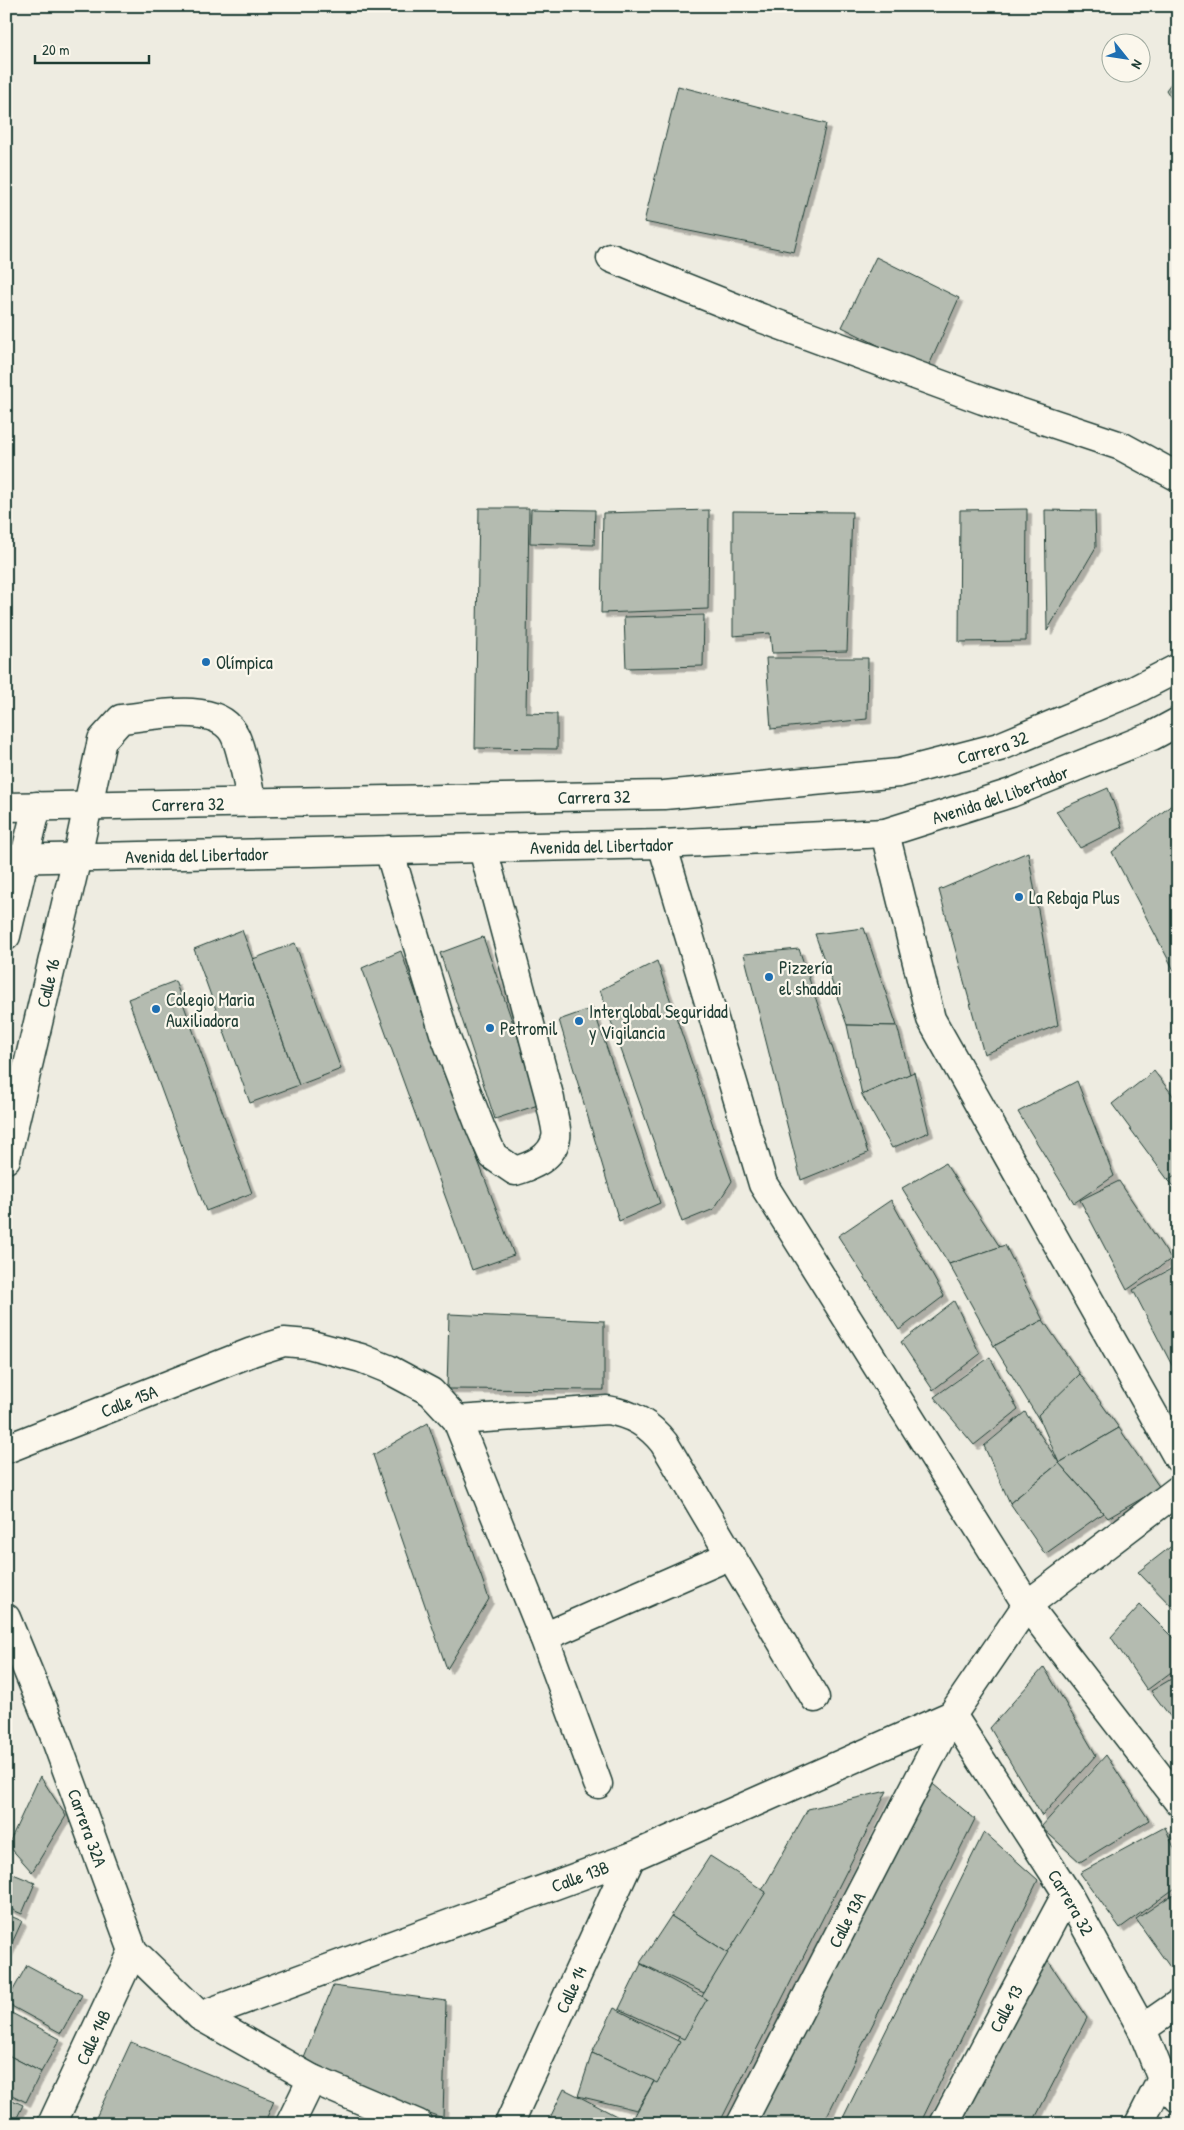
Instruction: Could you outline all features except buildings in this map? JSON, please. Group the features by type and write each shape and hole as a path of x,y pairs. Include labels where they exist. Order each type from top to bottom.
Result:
{"street":[{"path":"611,258 761,318 974,397 1121,446 1178,476"},
{"name":"Carrera 32","path":"37,806 664,795 899,774 999,746 1133,691 1178,668"},
{"name":"Calle 16","path":"6,1159 77,858 86,806 102,740 121,719 183,713 210,716 225,722 234,734 252,802"},
{"name":"Avenida del Libertador","path":"15,859 662,844 885,832 1012,793 1152,736 1178,722"},
{"path":"6,807 37,806 15,859 6,936"},
{"path":"885,832 931,1019 1178,1458"},
{"path":"662,844 763,1184 1027,1605 1178,1800"},
{"path":"389,850 444,1033 481,1128 493,1156 515,1171 533,1166 546,1156 556,1138 550,1099 483,849"},
{"name":"Calle 15A","path":"6,1449 252,1352 284,1342 308,1344 360,1358 388,1369 431,1392 457,1420"},
{"path":"598,1784 544,1637 457,1420 607,1410 629,1415 643,1422 664,1443 815,1698"},
{"name":"Calle 13A","path":"741,2124 952,1715 1027,1605 1178,1490"},
{"path":"544,1637 731,1555"},
{"name":"Carrera 32A","path":"6,1618 53,1732 133,1951 200,2016 312,2079 418,2124"},
{"name":"Carrera 32","path":"952,1715 1067,1893 1142,2029 1170,2089"},
{"name":"Calle 13B","path":"200,2016 630,1857 952,1715"},
{"name":"Calle 14","path":"510,2124 630,1857"},
{"name":"Calle 13","path":"944,2124 1067,1893"},
{"name":"Calle 14B","path":"52,2124 133,1951"},
{"path":"1142,2029 1178,2004"},
{"path":"290,2124 312,2079"},
{"path":"1139,2124 1170,2089"}],"place":[{"name":"Olímpica","path":"206,662"},
{"name":"La Rebaja Plus","path":"1019,897"},
{"name":"Pizzería el shaddai","path":"769,977"},
{"name":"Colegio Maria Auxiliadora","path":"156,1009"},
{"name":"Interglobal Seguridad y Vigilancia","path":"579,1021"},
{"name":"Petromil","path":"490,1028"}]}
